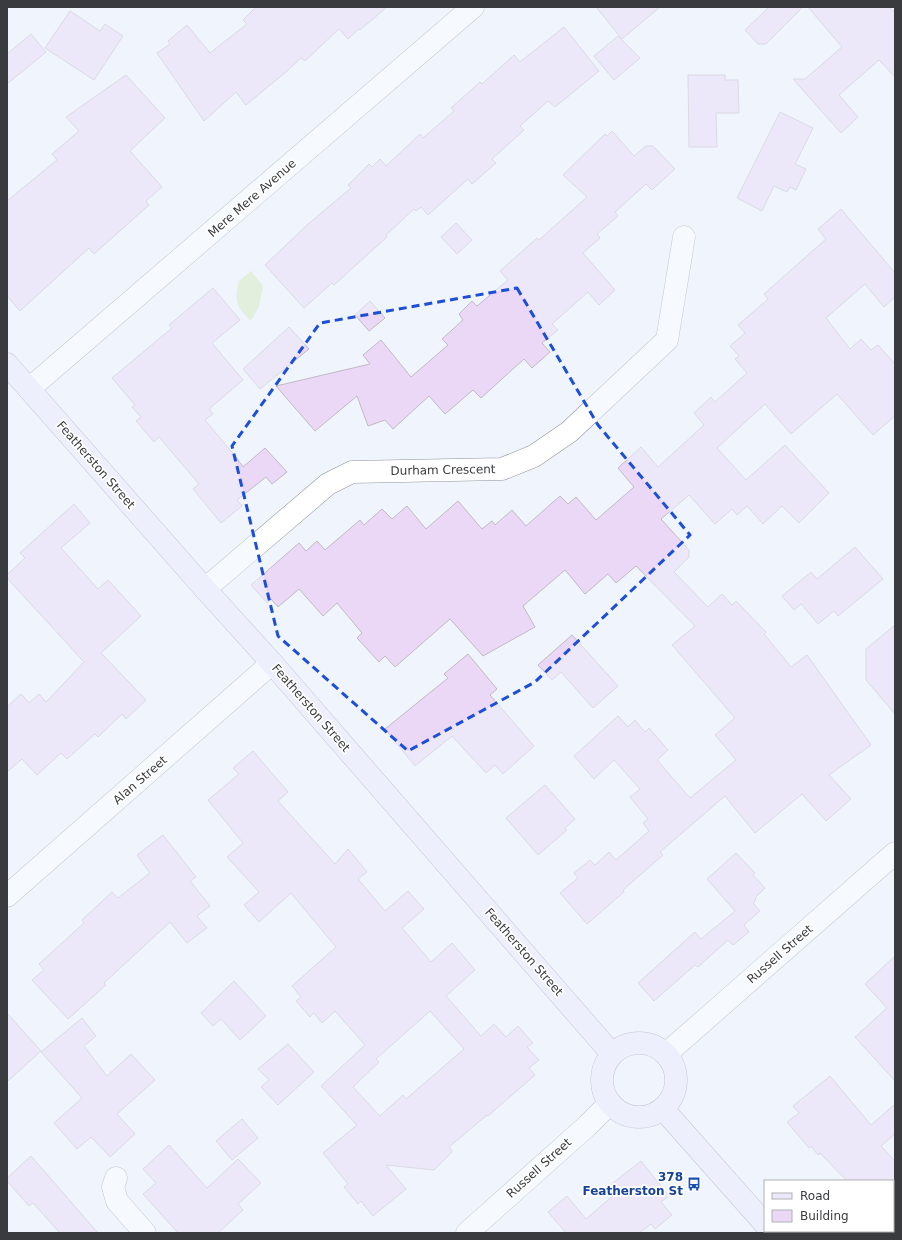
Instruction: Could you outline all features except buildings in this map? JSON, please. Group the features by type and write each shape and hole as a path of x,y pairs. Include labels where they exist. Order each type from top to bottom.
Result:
{"main road":[{"name":"Featherston Street","path":"7,364 272,663 612,1054"},
{"path":"633,1043 645,1043 656,1047 666,1054 673,1064 676,1077 675,1089 670,1101 663,1108 650,1116 637,1117 624,1114 614,1107 606,1098 602,1087 602,1075 606,1063 612,1054 622,1047 633,1043"},
{"path":"663,1108 764,1223"}],"street":[{"name":"Mere Mere Avenue","path":"29,389 473,7"},
{"name":"Durham Crescent","path":"205,589 328,484 352,472 502,469 534,456 569,432 667,340 684,237"},
{"name":"Alan Street","path":"7,896 272,663"},
{"name":"Russell Street","path":"666,1054 895,853"},
{"name":"Russell Street","path":"467,1233 587,1126 610,1103"},
{"path":"116,1178 113,1187 116,1201 145,1233"}],"highlighted area":[{"path":"517,288 598,425 690,535 535,682 408,751 278,636 232,446 320,323"}],"green space":[{"path":"251,271 263,286 259,306 251,321 239,307 237,294 239,281"}],"place":[{"name":"378 Featherston St","path":"694,1184"}]}
